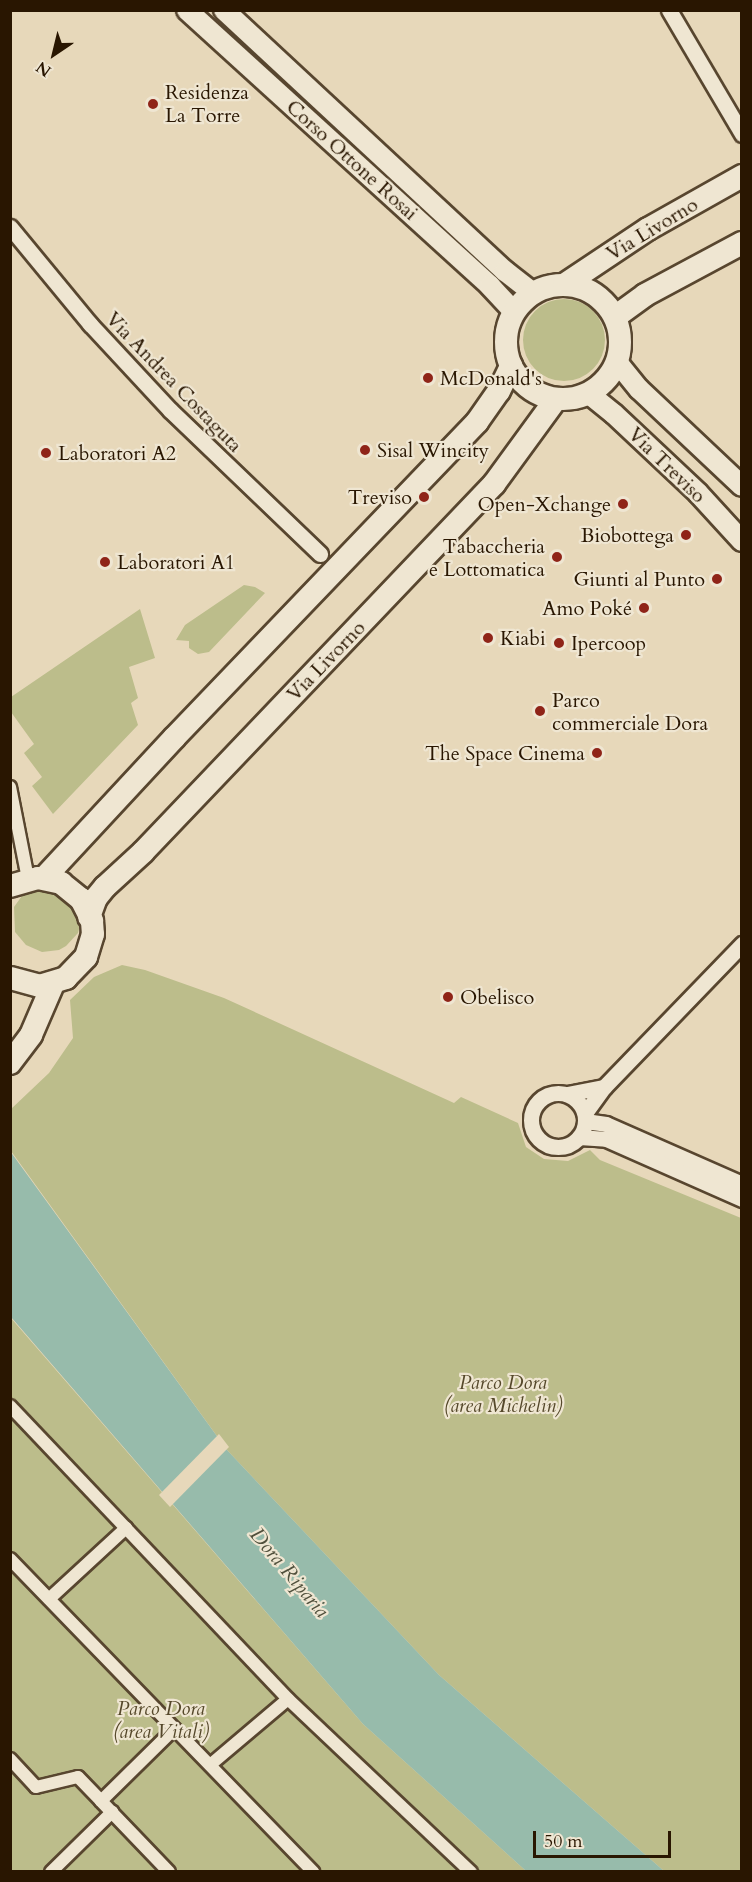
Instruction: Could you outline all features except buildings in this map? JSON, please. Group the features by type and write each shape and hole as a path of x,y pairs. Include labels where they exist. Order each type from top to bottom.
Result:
{"main road":[{"name":"Via Livorno","path":"564,285 648,229 741,176"},
{"path":"615,317 645,295 741,243"},
{"path":"564,285 586,289 608,305 615,317 621,343 617,362 606,381 588,393 570,399 556,399 531,390 511,366 505,340 513,312 533,293 545,287 564,285"},
{"path":"28,881 190,721 477,422 499,391 511,366"},
{"name":"Via Livorno","path":"89,917 96,898 105,887 143,852 494,484 556,399"},
{"path":"10,978 30,985 53,984 66,978 86,957 93,934 81,899 72,890 61,883 28,881"},
{"path":"10,1064 31,1035 53,984"}],"street":[{"name":"Corso Ottone Rosai","path":"187,10 490,286 513,312"},
{"name":"Corso Ottone Rosai","path":"224,10 505,271 533,293"},
{"path":"669,10 741,134"},
{"name":"Via Andrea Costaguta","path":"10,227 90,324 170,410 320,554"},
{"name":"Via Treviso","path":"617,362 639,388 741,486"},
{"name":"Via Treviso","path":"588,393 614,414 698,493 741,541"},
{"path":"10,787 28,881"},
{"path":"579,1137 585,1117 604,1087 741,944"},
{"path":"604,1087 567,1094 549,1094 541,1098 535,1105 531,1122 533,1131 546,1144 563,1146 579,1137 606,1140 741,1199"},
{"path":"567,1094 575,1099 585,1117 606,1124 741,1184"},
{"path":"10,1406 288,1699 471,1872"},
{"path":"49,1599 126,1528"},
{"path":"10,1559 313,1872"},
{"path":"210,1766 288,1699"},
{"path":"101,1801 174,1729"},
{"path":"10,1759 36,1787 78,1777 169,1872"},
{"path":"51,1872 112,1812"}],"green space":[{"path":"564,299 580,302 593,311 602,324 605,340 602,356 593,369 580,378 564,381 548,378 535,369 526,356 523,340 526,324 535,311 548,302"},
{"path":"244,585 255,587 265,593 209,652 198,654 189,648 189,641 176,640 185,625"},
{"path":"140,609 155,658 129,667 138,698 131,703 138,725 53,814 32,786 42,777 24,753 34,744 11,712 11,697"},
{"path":"56,885 81,917 80,925 78,933 66,946 59,950 42,952 26,945 15,932 14,907 24,893"},
{"name":"Parco Dora (area Michelin)","path":"122,965 145,970 224,998 454,1103 461,1097 518,1123 526,1147 544,1159 568,1161 590,1150 600,1160 741,1218 741,1871 664,1871 439,1675 227,1450 11,1151 10,1110 49,1073 73,1038 70,1000 94,977"},
{"name":"Parco Dora (area Vitali)","path":"10,1317 363,1724 526,1871 11,1871"}],"water":[{"name":"Dora Riparia","path":"10,1151 227,1450 439,1675 664,1871 526,1871 363,1724 11,1317"}],"pier":[{"path":"219,1434 229,1447 170,1507 159,1495"}],"place":[{"name":"Residenza La Torre","path":"153,104"},
{"name":"McDonald's","path":"428,378"},
{"name":"Sisal Wincity","path":"365,450"},
{"name":"Laboratori A2","path":"46,453"},
{"name":"Treviso","path":"424,497"},
{"name":"Open-Xchange","path":"623,504"},
{"name":"Biobottega","path":"686,535"},
{"name":"Tabaccheria e Lottomatica","path":"557,557"},
{"name":"Laboratori A1","path":"105,562"},
{"name":"Giunti al Punto","path":"717,579"},
{"name":"Amo Poké","path":"644,608"},
{"name":"Kiabi","path":"488,638"},
{"name":"Ipercoop","path":"559,643"},
{"name":"Parco commerciale Dora","path":"540,711"},
{"name":"The Space Cinema","path":"597,753"},
{"name":"Obelisco","path":"448,997"}]}
